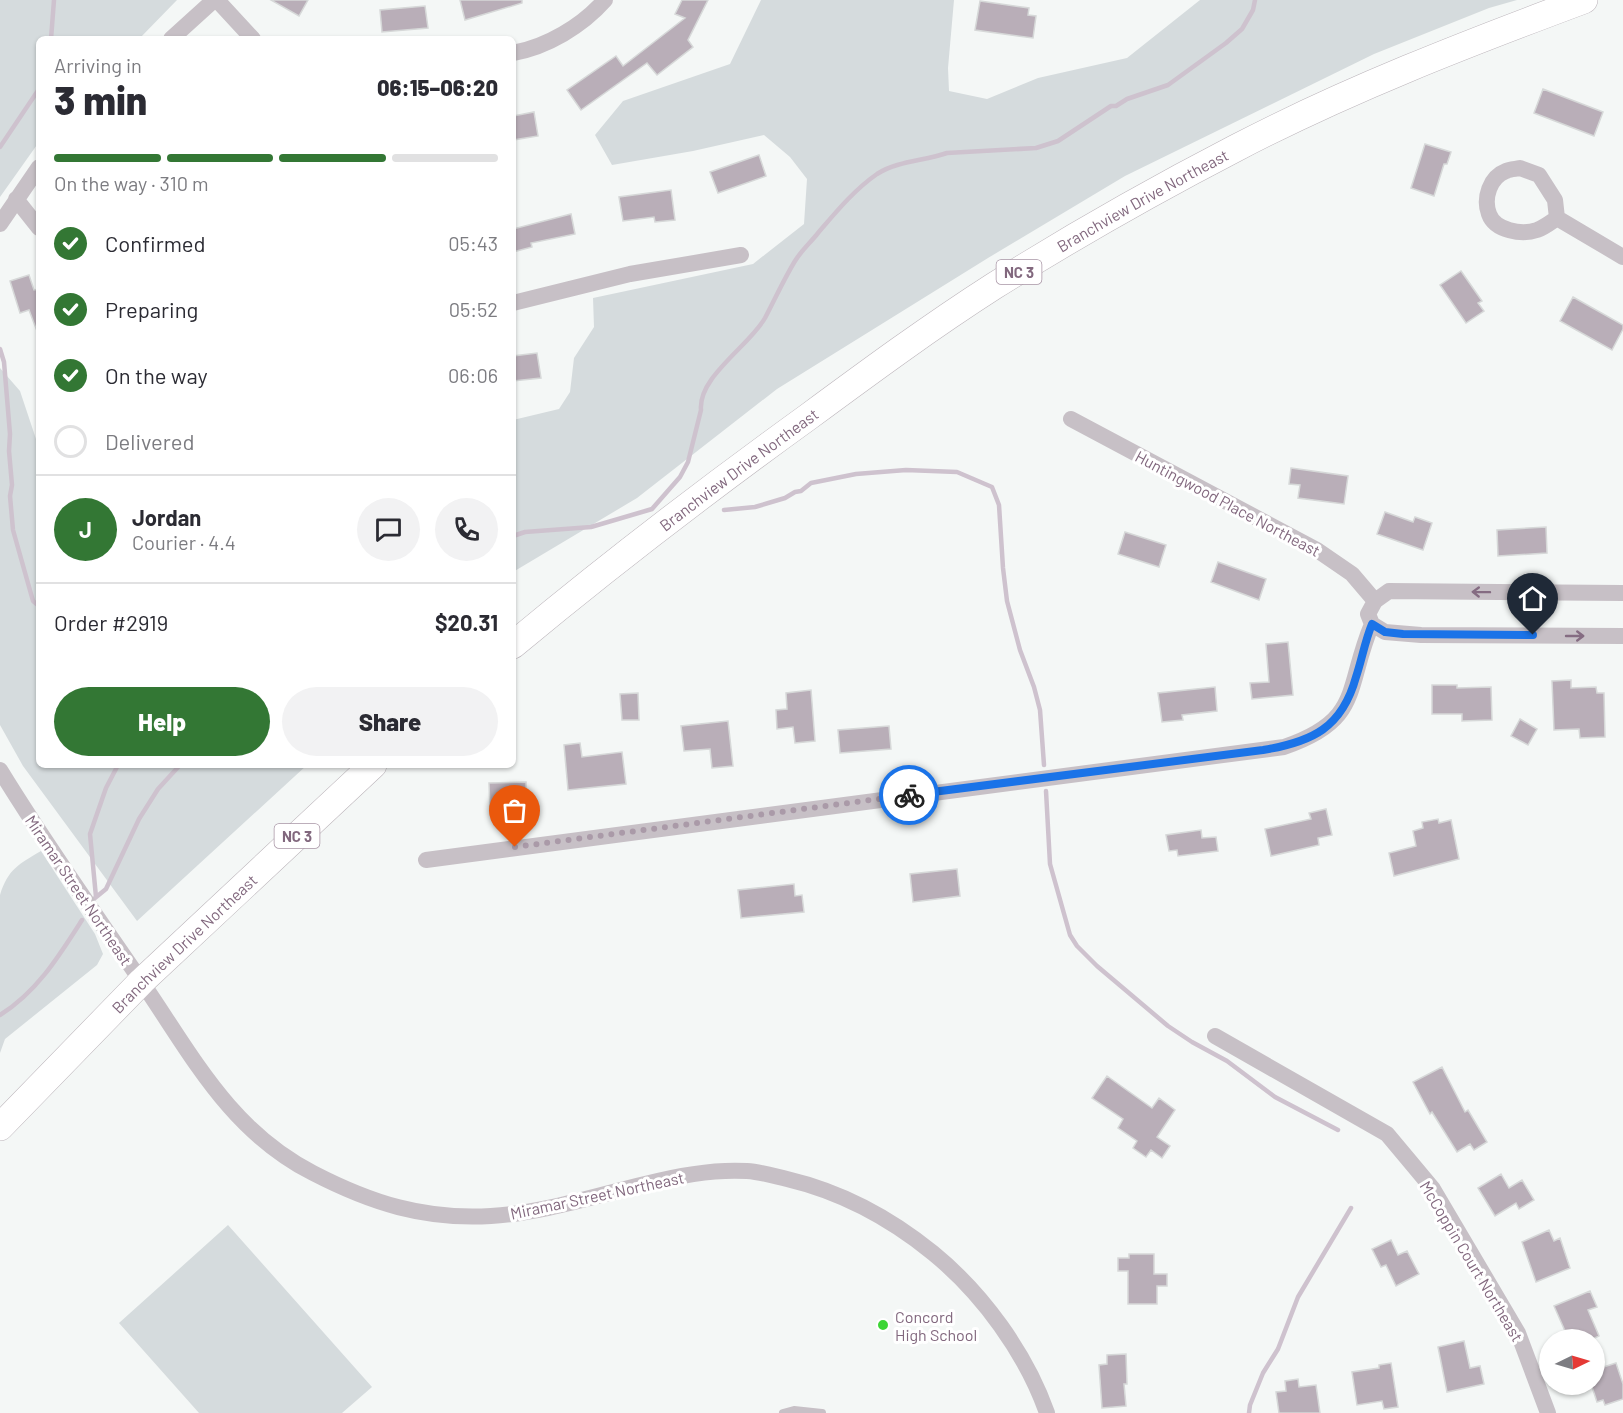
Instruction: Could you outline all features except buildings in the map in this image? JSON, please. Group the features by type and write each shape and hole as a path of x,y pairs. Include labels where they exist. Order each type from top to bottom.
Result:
{"main road":[{"name":"Branchview Drive Northeast","path":"516,643 642,540 868,372 988,290 1125,208 1305,113 1478,40 1584,0"},
{"name":"Branchview Drive Northeast","path":"0,1127 142,981 370,768"}],"street":[{"path":"174,36 216,0 250,36"},
{"path":"516,52 530,50 556,38 586,17 604,0"},
{"path":"1520,168 1539,176 1555,200 1557,218 1536,231 1517,232 1502,228 1489,215 1487,194 1494,179 1505,171 1520,168"},
{"path":"0,224 36,171"},
{"path":"16,199 36,224"},
{"path":"1557,218 1623,258"},
{"path":"516,302 630,274 741,255"},
{"name":"Huntingwood Place Northeast","path":"1071,419 1317,550 1352,574 1375,601"},
{"path":"1623,593 1389,591 1375,601 1368,614 1372,624 1385,632 1421,635 1623,636"},
{"path":"426,860 1284,747 1319,732 1332,723 1344,708 1356,678 1364,643 1372,624"},
{"name":"Miramar Street Northeast","path":"0,770 38,830 207,1079 245,1125 276,1150 312,1173 382,1203 417,1213 447,1216 492,1216 543,1209 683,1176 744,1171 812,1185 849,1199 908,1233 953,1269 1000,1326 1039,1388 1047,1413"},
{"name":"McCoppin Court Northeast","path":"1215,1036 1387,1134 1432,1189 1518,1333 1548,1413"}],"lane":[{"path":"783,1413 794,1410 822,1413"}],"shaded area":[{"path":"0,0 177,0 142,36 36,36 36,146 0,197"},
{"path":"761,0 954,0 948,68 949,91 987,99 1038,78 1127,58 1200,0 1517,0 1489,8 1374,54 1125,176 777,389 637,498 516,570 516,419 559,409 570,392 574,358 594,327 593,298 753,264 804,224 807,179 790,157 764,135 693,151 612,165 595,135 623,101 730,64"},
{"path":"0,368 20,391 36,439 36,768 304,768 137,921 23,766 0,725"},
{"path":"41,851 95,934 103,954 97,965 5,1039 0,1053 0,895 15,868"},
{"path":"228,1225 372,1387 342,1413 199,1413 119,1323"}],"waterway":[{"path":"51,36 54,0"},
{"path":"516,535 525,532 591,527 652,509 680,477 688,462 702,398 707,386 726,362 758,329 800,254 846,202 877,174 893,166 947,153 1036,148 1058,141 1111,106 1168,85 1242,29 1253,10 1255,0"},
{"path":"0,147 36,93"},
{"path":"0,349 4,362 10,434 12,485 10,496 13,530 33,601 36,604"},
{"path":"724,510 755,507 785,498 801,491 811,483 856,474 906,470 957,472 992,487 999,505 1007,601 1040,710 1044,765"},
{"path":"96,897 90,834 106,788 116,768"},
{"path":"95,898 106,889 139,819 158,789 177,768"},
{"path":"1046,791 1050,864 1070,935 1077,946 1097,966 1168,1026 1227,1061 1275,1097 1338,1130"},
{"path":"0,1015 25,996 36,984 56,960 82,920"},
{"path":"1249,1413 1263,1373 1278,1349 1298,1297 1351,1208"}],"way so far":[{"path":"515,847 909,795"}],"place":[{"name":"Concord High School","path":"883,1325"}],"route":[{"path":"909,795 1284,747 1319,732 1332,723 1344,708 1356,678 1364,643 1372,624 1385,632 1403,634 1533,635"}]}
